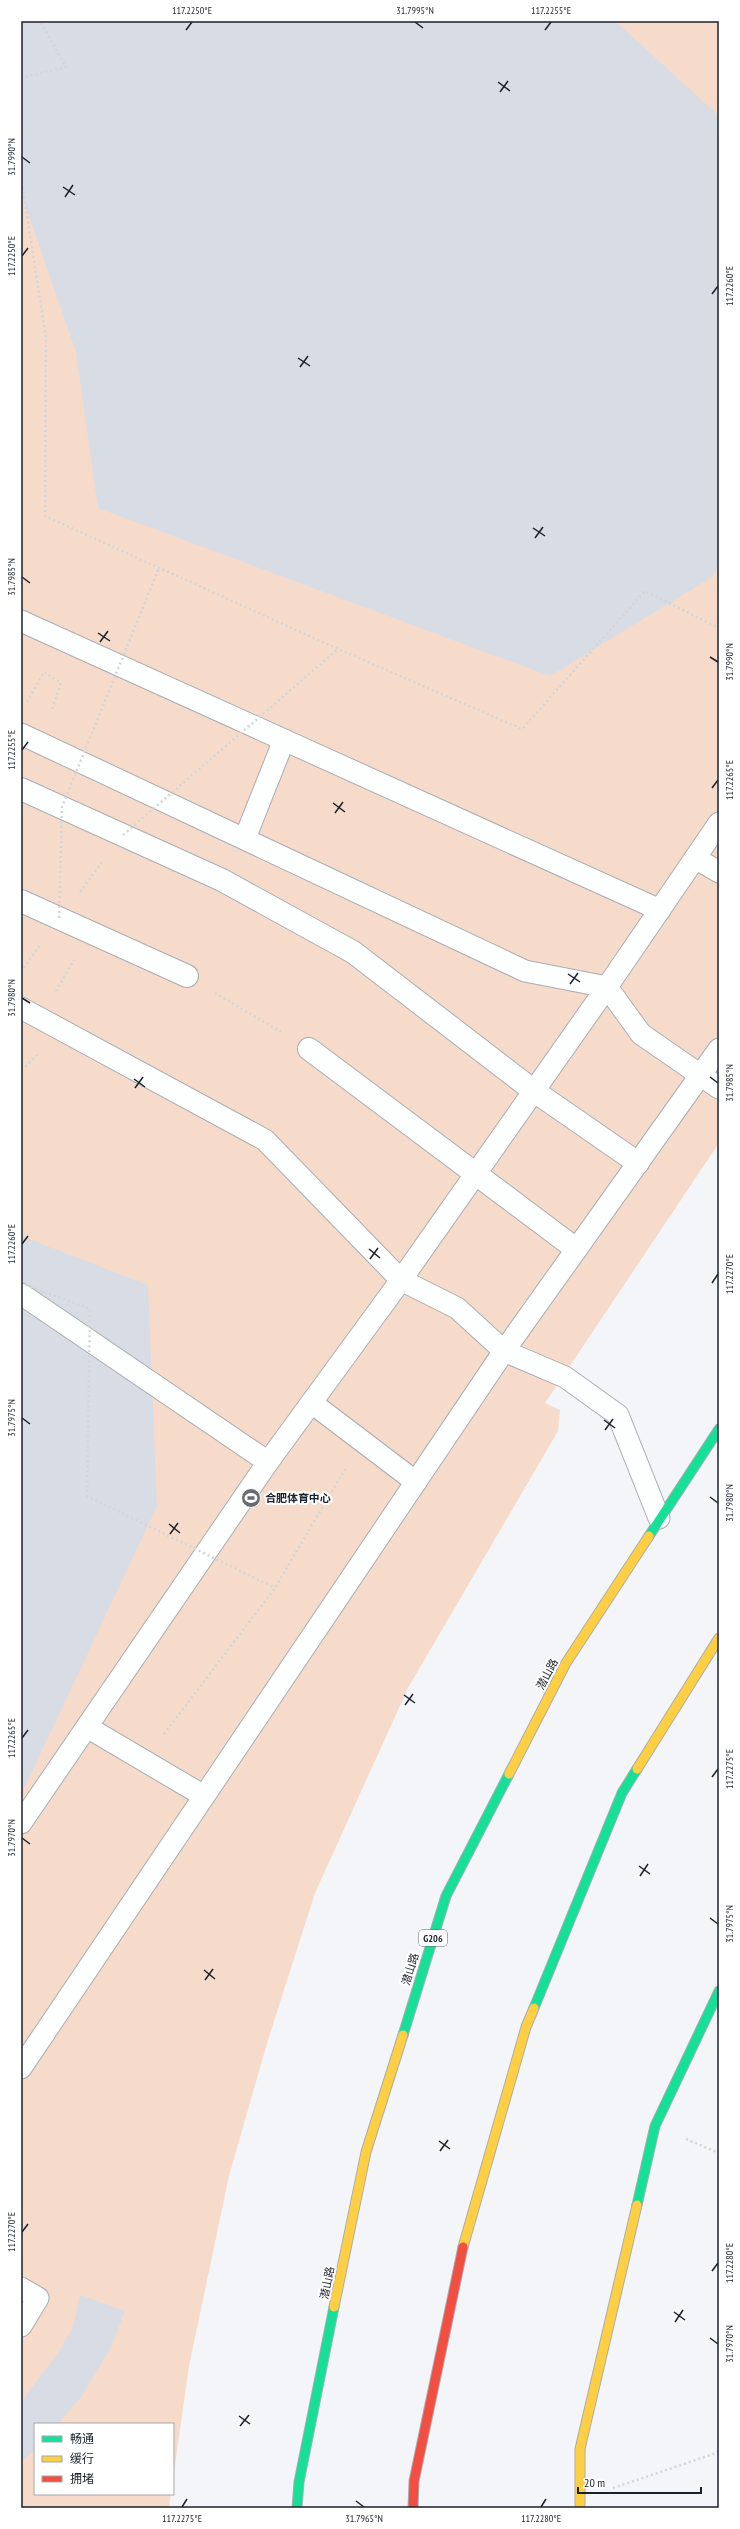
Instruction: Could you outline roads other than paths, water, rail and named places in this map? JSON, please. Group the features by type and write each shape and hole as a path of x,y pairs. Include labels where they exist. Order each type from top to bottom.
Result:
{"main road":[{"name":"潜山路","path":"297,2508 299,2482 366,2152 446,1896 566,1663 719,1428"},
{"path":"413,2508 414,2480 462,2251 526,2027 622,1793 719,1638"},
{"path":"580,2504 580,2449 655,2126 719,1991"}],"street":[{"path":"21,789 222,880 353,952 534,1090 638,1163"},
{"path":"21,901 187,976"},
{"path":"309,1049 576,1249"}],"lane":[{"path":"22,623 660,910"},
{"path":"21,734 245,838 525,971 607,987 641,1034 719,1088"},
{"path":"245,838 284,740"},
{"path":"21,1823 268,1462 401,1280 607,987 719,823"},
{"path":"695,858 719,872"},
{"path":"21,1008 265,1140 401,1280 457,1308 504,1351 565,1377 618,1415 659,1518"},
{"path":"21,2068 504,1351 719,1049"},
{"path":"21,1294 268,1462"},
{"path":"312,1403 416,1482"},
{"path":"87,1727 204,1796"},
{"path":"21,2288 38,2298 21,2326"}],"place":[{"name":"合肥体育中心","path":"251,1498"}]}
